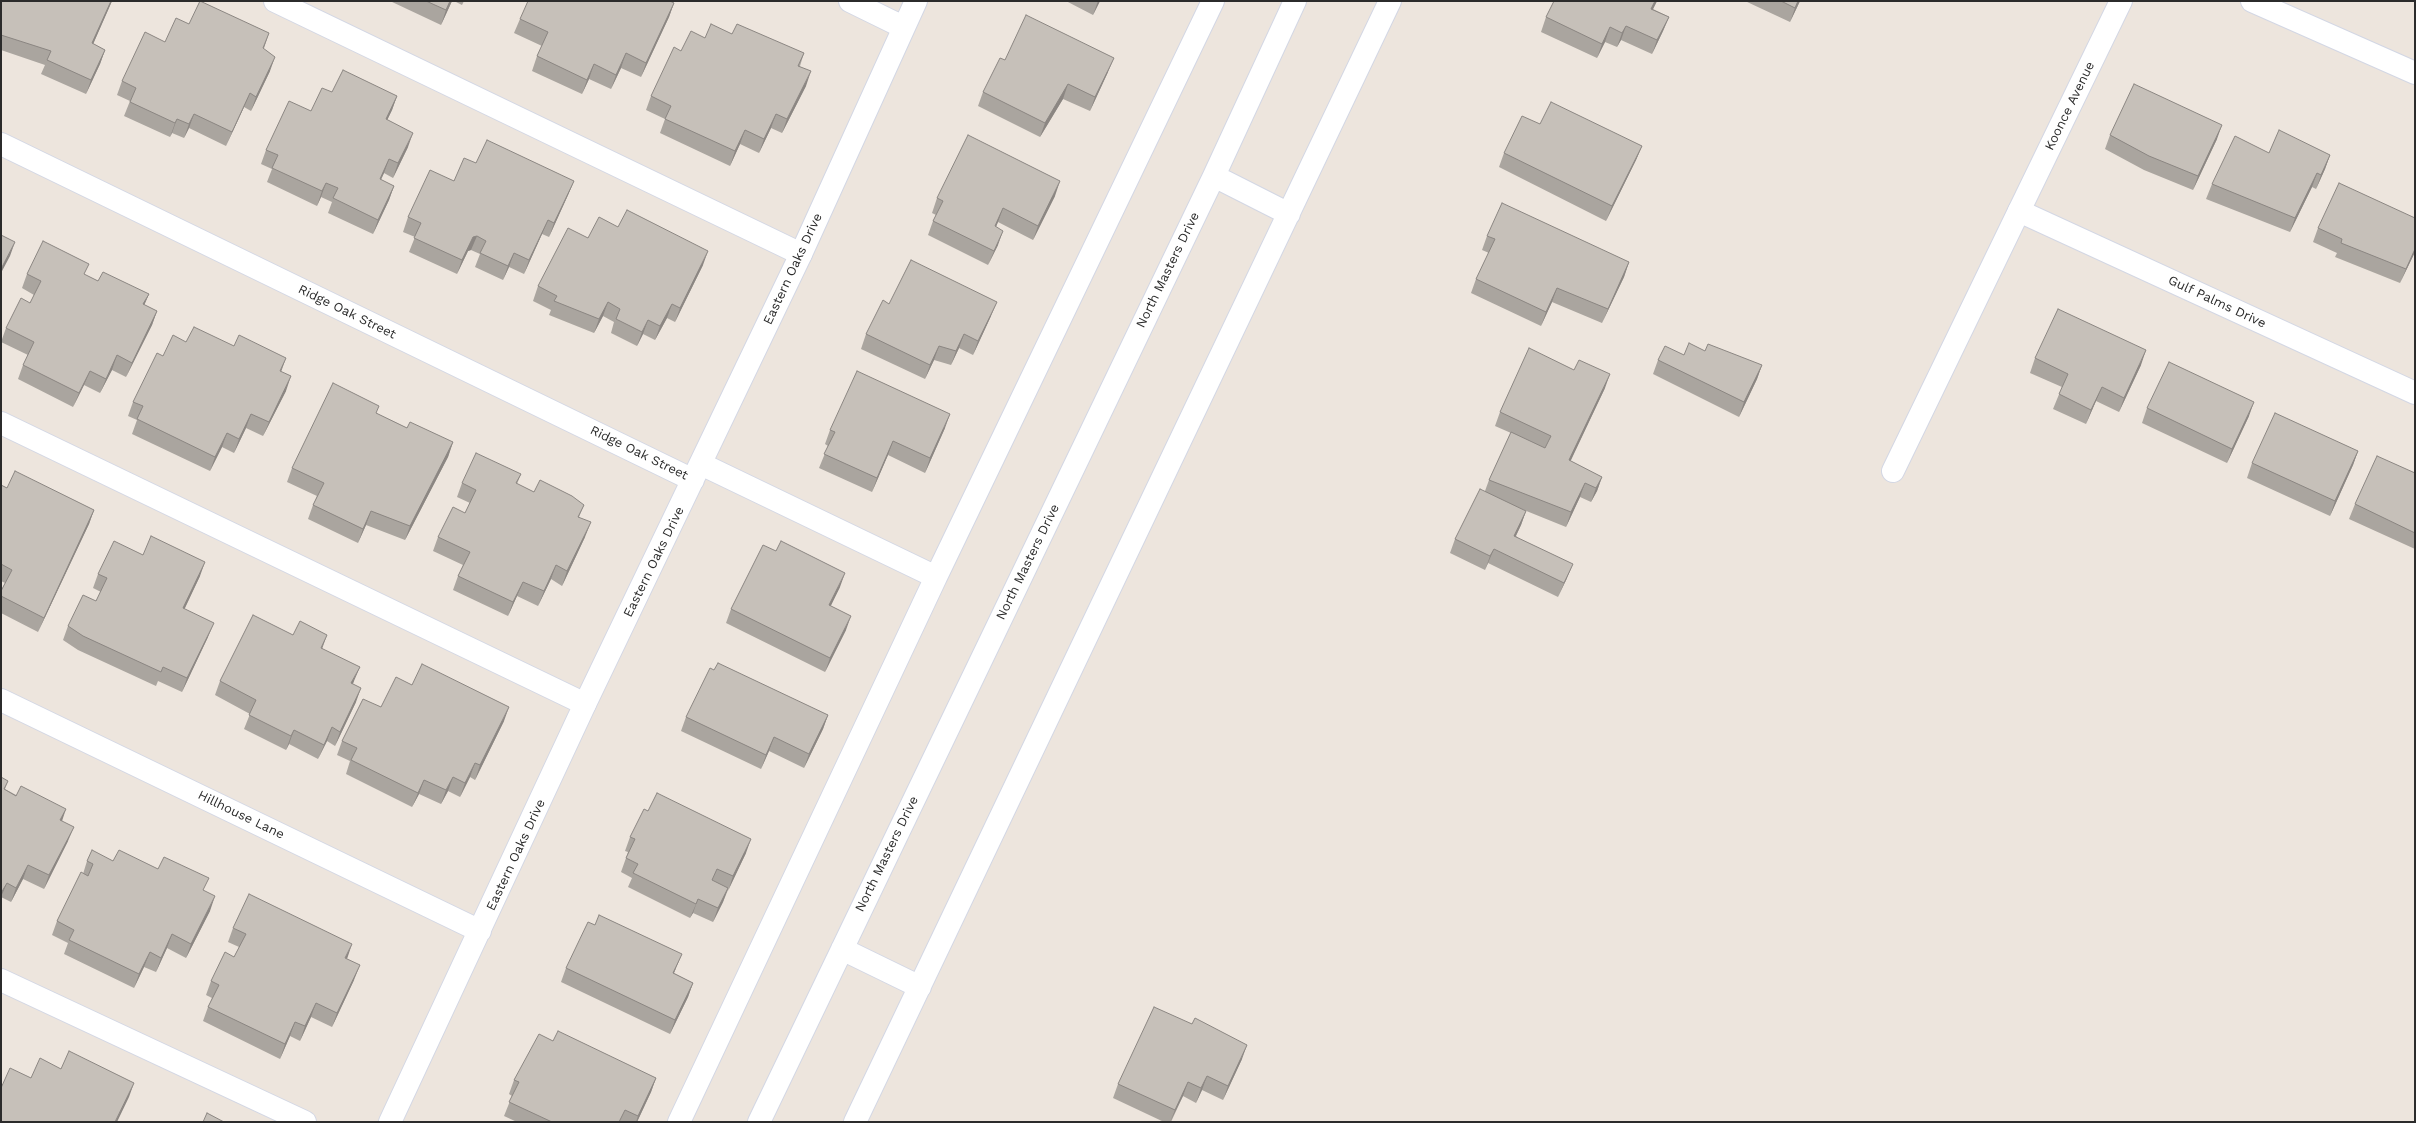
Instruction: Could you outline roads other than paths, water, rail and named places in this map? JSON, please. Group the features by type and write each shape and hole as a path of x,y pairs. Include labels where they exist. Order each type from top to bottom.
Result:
{"street":[{"path":"276,1 801,254"},
{"path":"850,1 903,27"},
{"name":"Eastern Oaks Drive","path":"390,1122 585,704 801,254 916,1"},
{"path":"679,1122 936,577 1213,1"},
{"name":"North Masters Drive","path":"759,1122 1214,176 1295,1"},
{"path":"855,1122 1390,1"},
{"name":"Koonce Avenue","path":"1893,471 2121,1"},
{"path":"2252,1 2415,73"},
{"name":"Ridge Oak Street","path":"1,144 697,472 936,577"},
{"path":"1214,176 1289,214"},
{"name":"Gulf Palms Drive","path":"2019,211 2415,393"},
{"path":"1,422 585,704"},
{"name":"Hillhouse Lane","path":"1,700 480,931"},
{"path":"842,949 920,987"},
{"path":"1,980 305,1122"}]}
